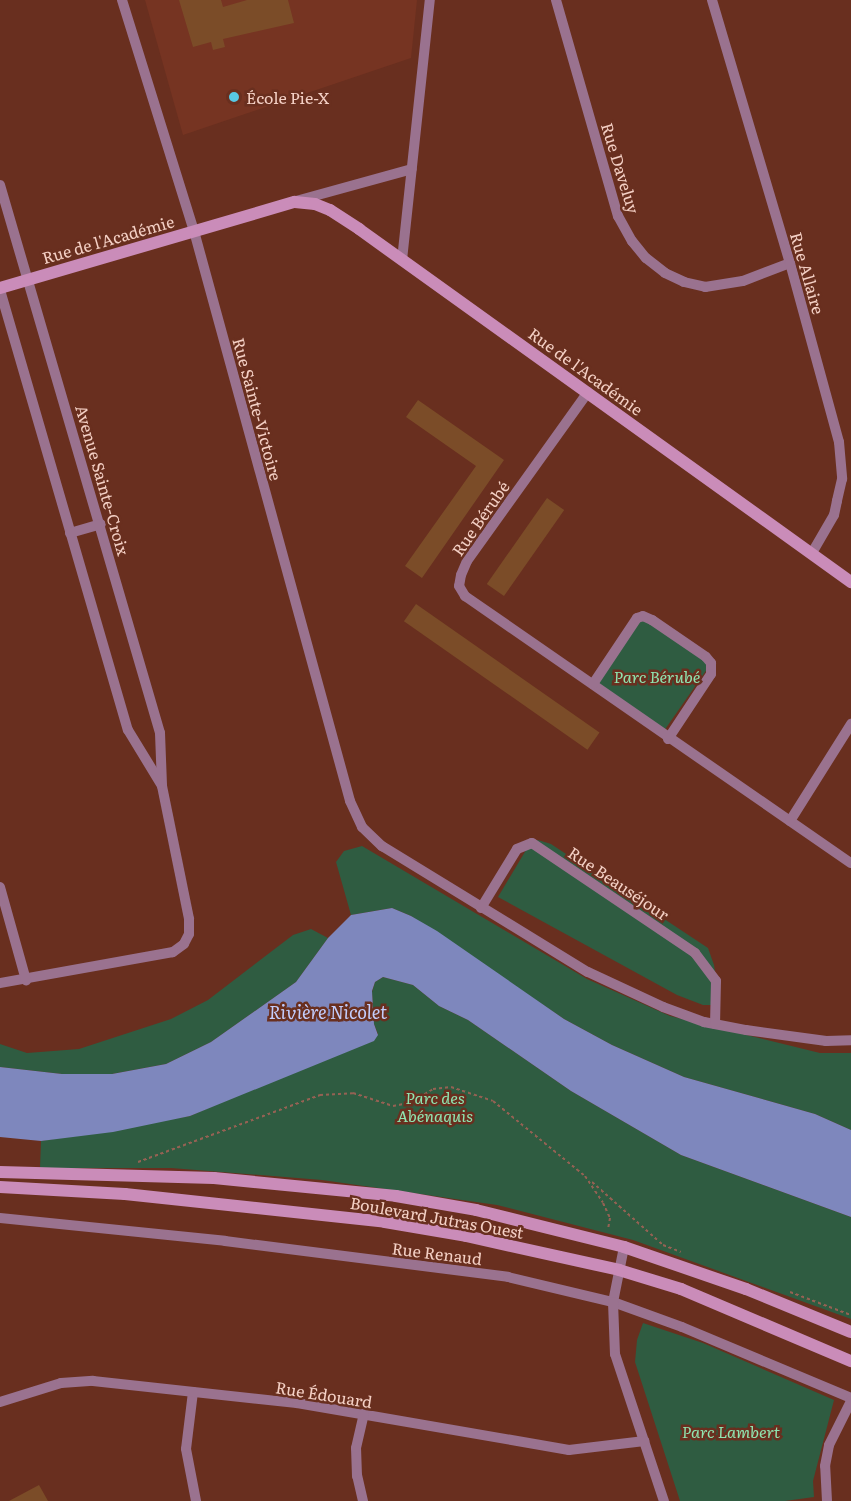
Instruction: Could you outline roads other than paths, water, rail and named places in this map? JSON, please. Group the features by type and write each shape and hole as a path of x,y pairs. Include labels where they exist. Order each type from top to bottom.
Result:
{"main road":[{"name":"Rue de l'Académie","path":"0,289 295,202 330,210 588,392 851,582"},
{"name":"Boulevard Jutras Ouest","path":"0,1172 214,1178 385,1195 476,1209 624,1247 746,1289 851,1332"},
{"name":"Boulevard Jutras Ouest","path":"0,1186 125,1194 385,1222 466,1236 619,1270 681,1289 851,1361"}],"street":[{"name":"Rue Sainte-Victoire","path":"122,0 194,231 350,801 362,827 382,846 482,908"},
{"path":"402,260 430,0"},
{"name":"Rue Daveluy","path":"556,0 618,216 632,241 646,258 665,273 684,282 705,287 743,281 790,263"},
{"name":"Rue Allaire","path":"712,0 790,263 833,417 842,462 842,480 834,515 812,553"},
{"name":"Rue de l'Académie","path":"295,202 412,169"},
{"name":"Avenue Sainte-Croix","path":"0,184 101,524 160,733 162,786 189,920 189,934 184,944 173,952 26,980"},
{"name":"Avenue Sainte-Croix","path":"0,289 128,730 162,786"},
{"name":"Rue Bérubé","path":"588,392 467,561 460,575 459,586 465,596 668,739 851,863"},
{"path":"70,533 101,524"},
{"path":"593,684 637,618 643,616 706,657 711,663 711,674 668,739"},
{"path":"790,820 851,724"},
{"name":"Rue Beauséjour","path":"482,908 517,849 532,843 695,953 716,981 715,1024"},
{"path":"0,887 26,980 0,983"},
{"path":"482,908 588,972 663,1007 715,1024 793,1037 851,1040"},
{"name":"Rue Renaud","path":"0,1218 225,1241 491,1274 613,1302 710,1337 851,1400"},
{"path":"624,1247 613,1302 615,1354 664,1501"},
{"name":"Rue Édouard","path":"0,1402 61,1383 77,1382 297,1403 569,1450 644,1441"},
{"path":"193,1392 186,1449 196,1501"},
{"path":"827,1501 825,1466 829,1445 851,1400"},
{"path":"363,1501 357,1476 356,1448 364,1414"}],"water":[{"name":"Rivière Nicolet","path":"392,908 437,931 564,1019 612,1045 684,1077 815,1114 851,1130 851,1217 681,1155 571,1091 468,1020 439,1006 413,985 383,977 375,982 372,991 374,1024 378,1035 374,1041 190,1116 113,1132 41,1141 0,1137 0,1067 62,1074 112,1074 166,1064 211,1042 296,982 328,938 351,915"}],"place":[{"name":"École Pie-X","path":"234,97"}],"park label":[{"name":"Parc Bérubé","path":"657,676"},
{"name":"Parc des Abénaquis","path":"435,1106"},
{"name":"Parc Lambert","path":"731,1431"}]}
